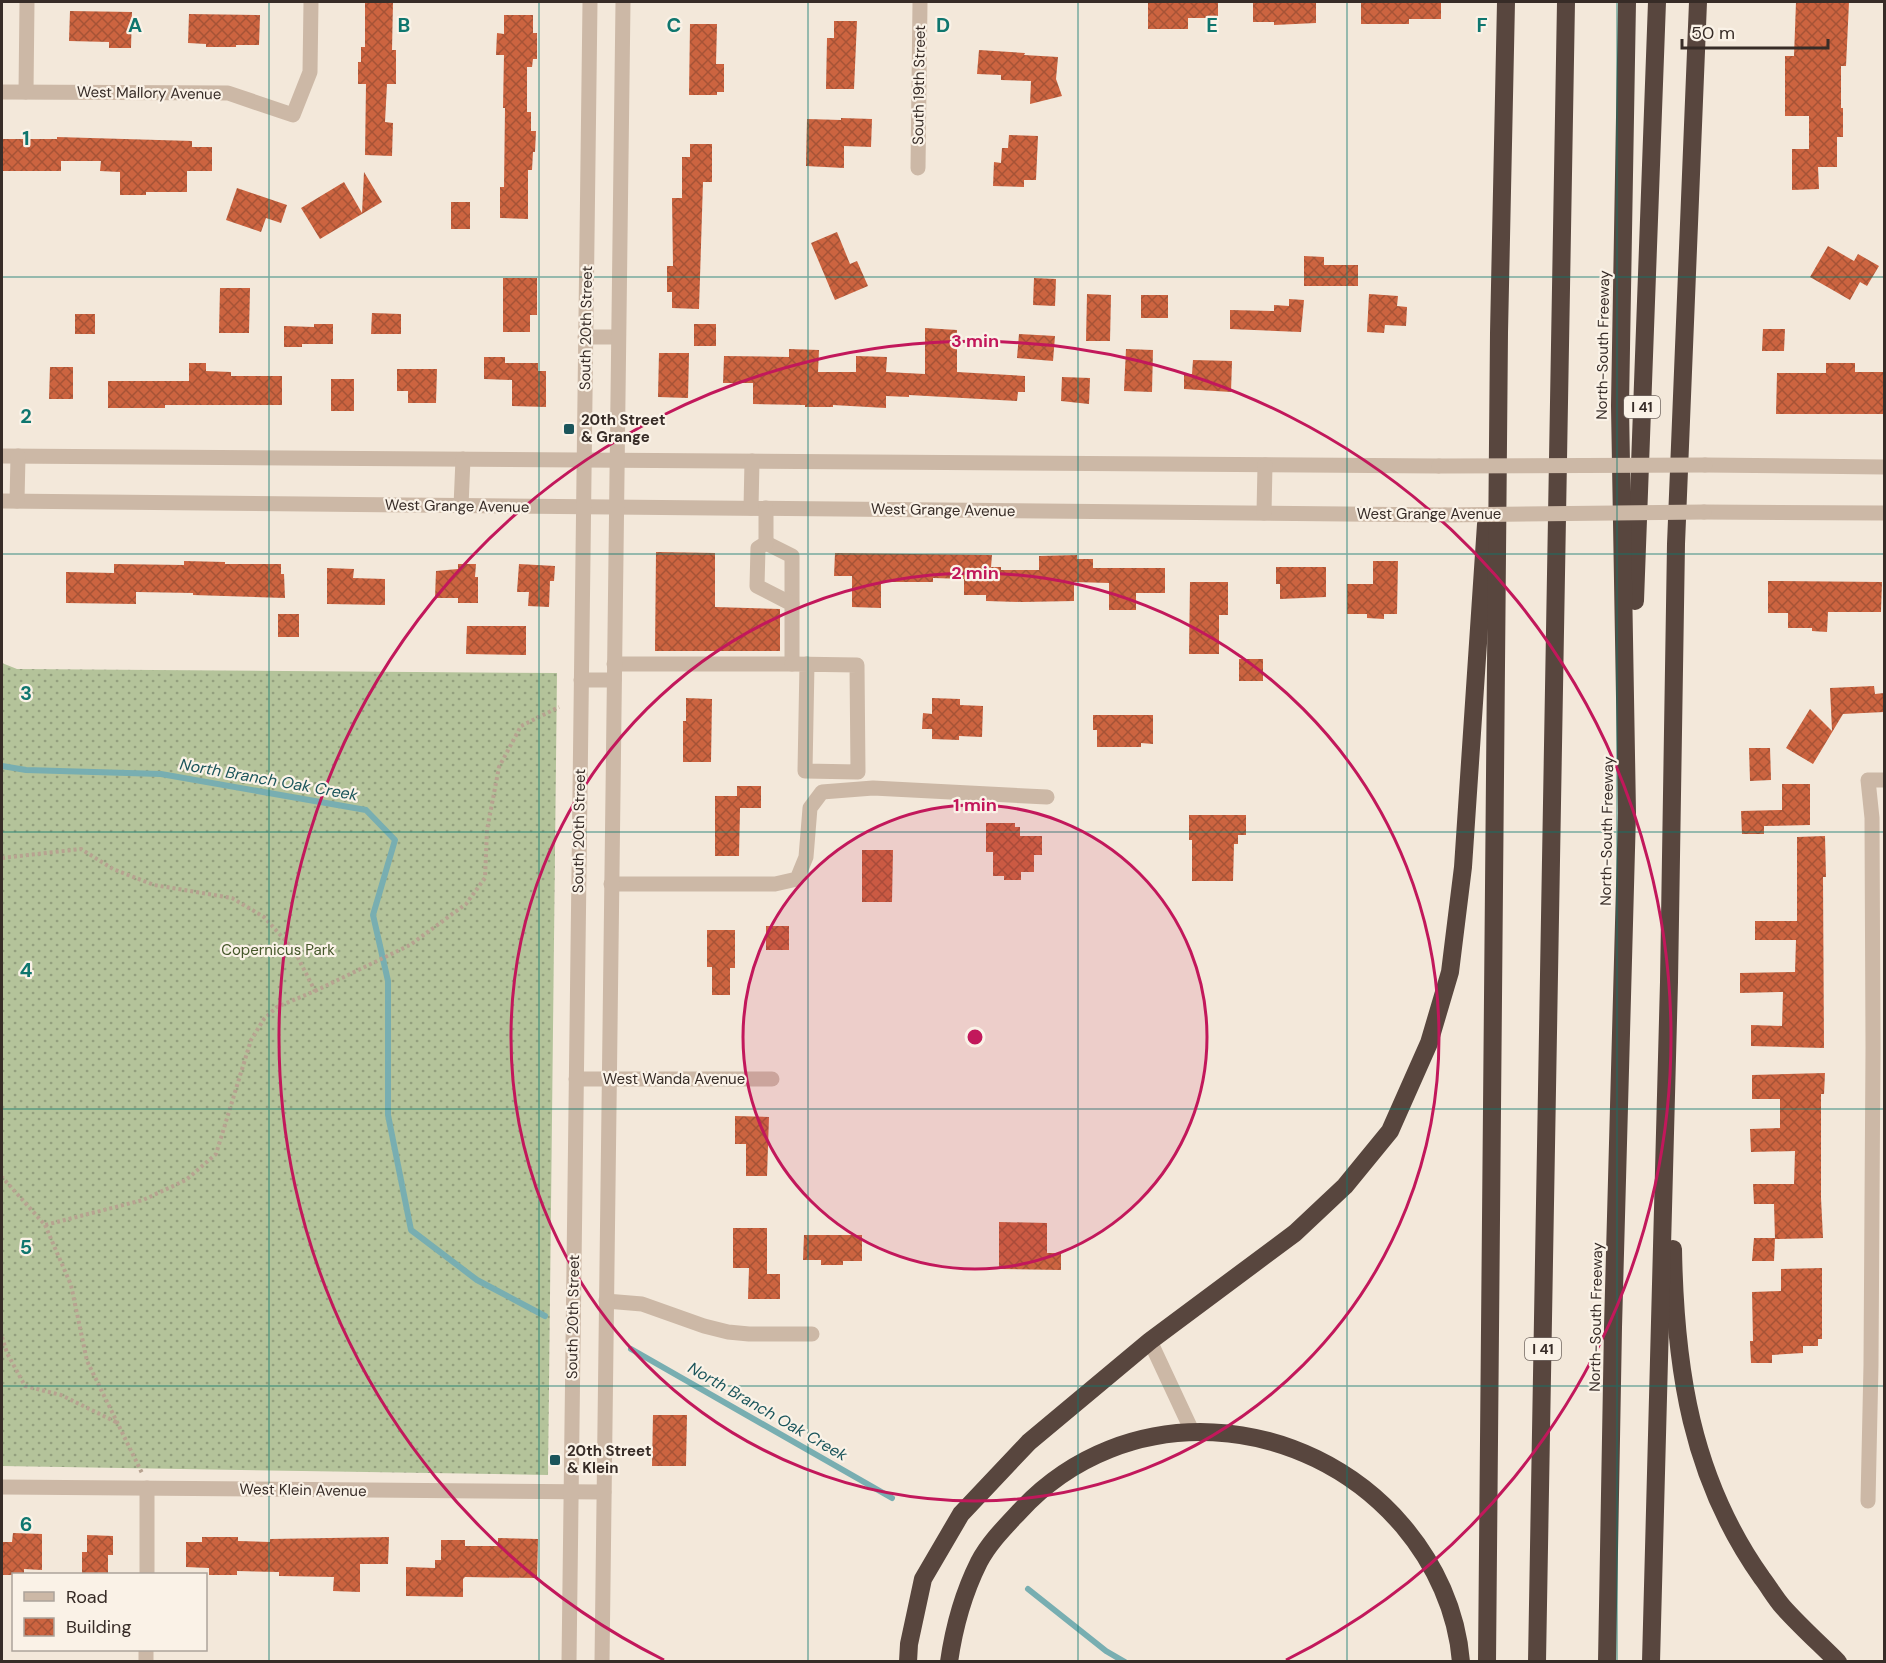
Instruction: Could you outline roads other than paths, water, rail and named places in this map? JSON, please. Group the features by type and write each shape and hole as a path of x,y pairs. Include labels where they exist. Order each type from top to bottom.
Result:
{"highway":[{"path":"1487,1662 1500,333 1506,2"},
{"name":"I 41","path":"1537,1662 1566,2"},
{"name":"North-South Freeway","path":"1607,1662 1613,1327 1627,813 1620,406 1627,2"},
{"name":"I 41","path":"1627,813 1657,2"},
{"path":"1651,1662 1669,982 1676,544 1698,2"},
{"path":"908,1662 909,1644 923,1579 961,1514 1029,1442 1150,1341 1295,1233 1345,1186 1390,1131 1429,1043 1450,972 1463,867 1500,333"},
{"path":"1669,982 1674,1298 1682,1378 1697,1448 1726,1522 1752,1565 1783,1607 1838,1662"},
{"path":"949,1662 959,1612 980,1561 997,1536 1032,1497 1073,1467 1101,1452 1156,1435 1192,1431 1231,1433 1296,1449 1360,1484 1390,1511 1421,1547 1441,1584 1453,1617 1461,1662"}],"street":[{"path":"26,92 27,2"},
{"name":"West Mallory Avenue","path":"2,92 228,93 293,115 310,72 311,2"},
{"name":"South 20th Street","path":"569,1662 590,2"},
{"path":"602,1662 623,2"},
{"name":"South 19th Street","path":"918,168 920,2"},
{"path":"585,337 618,337"},
{"path":"2,456 1439,466 1705,465 1884,468"},
{"path":"9,501 18,456"},
{"path":"461,506 463,459"},
{"path":"752,461 765,543"},
{"path":"1263,513 1265,465"},
{"name":"West Grange Avenue","path":"9,501 1445,515 1704,512 1884,513"},
{"path":"614,664 799,664 857,665 858,772 805,771 799,664 792,604 792,556 765,543"},
{"path":"765,543 758,548 757,586 792,604"},
{"path":"581,680 614,680"},
{"path":"1868,1501 1878,1365 1879,1047 1872,818 1868,780 1884,780"},
{"path":"611,884 775,884 797,879 806,857 810,808 822,792 873,788 1047,797"},
{"name":"West Wanda Avenue","path":"576,1079 772,1079"},
{"path":"606,1301 642,1304 728,1332 749,1335 812,1334"},
{"path":"1150,1341 1192,1431"},
{"name":"West Klein Avenue","path":"2,1487 604,1492"},
{"path":"147,1488 147,1573"}],"waterway":[{"name":"North Branch Oak Creek","path":"2,766 26,770 161,774 366,810 395,840 373,915 388,981 388,1115 411,1230 477,1280 545,1316"},
{"name":"North Branch Oak Creek","path":"631,1349 892,1498"},
{"name":"North Branch Oak Creek","path":"1028,1589 1106,1651 1125,1662"}],"place":[{"name":"20th Street & Grange","path":"569,429"},
{"name":"20th Street & Klein","path":"555,1460"}],"park label":[{"name":"Copernicus Park","path":"278,950"}]}
